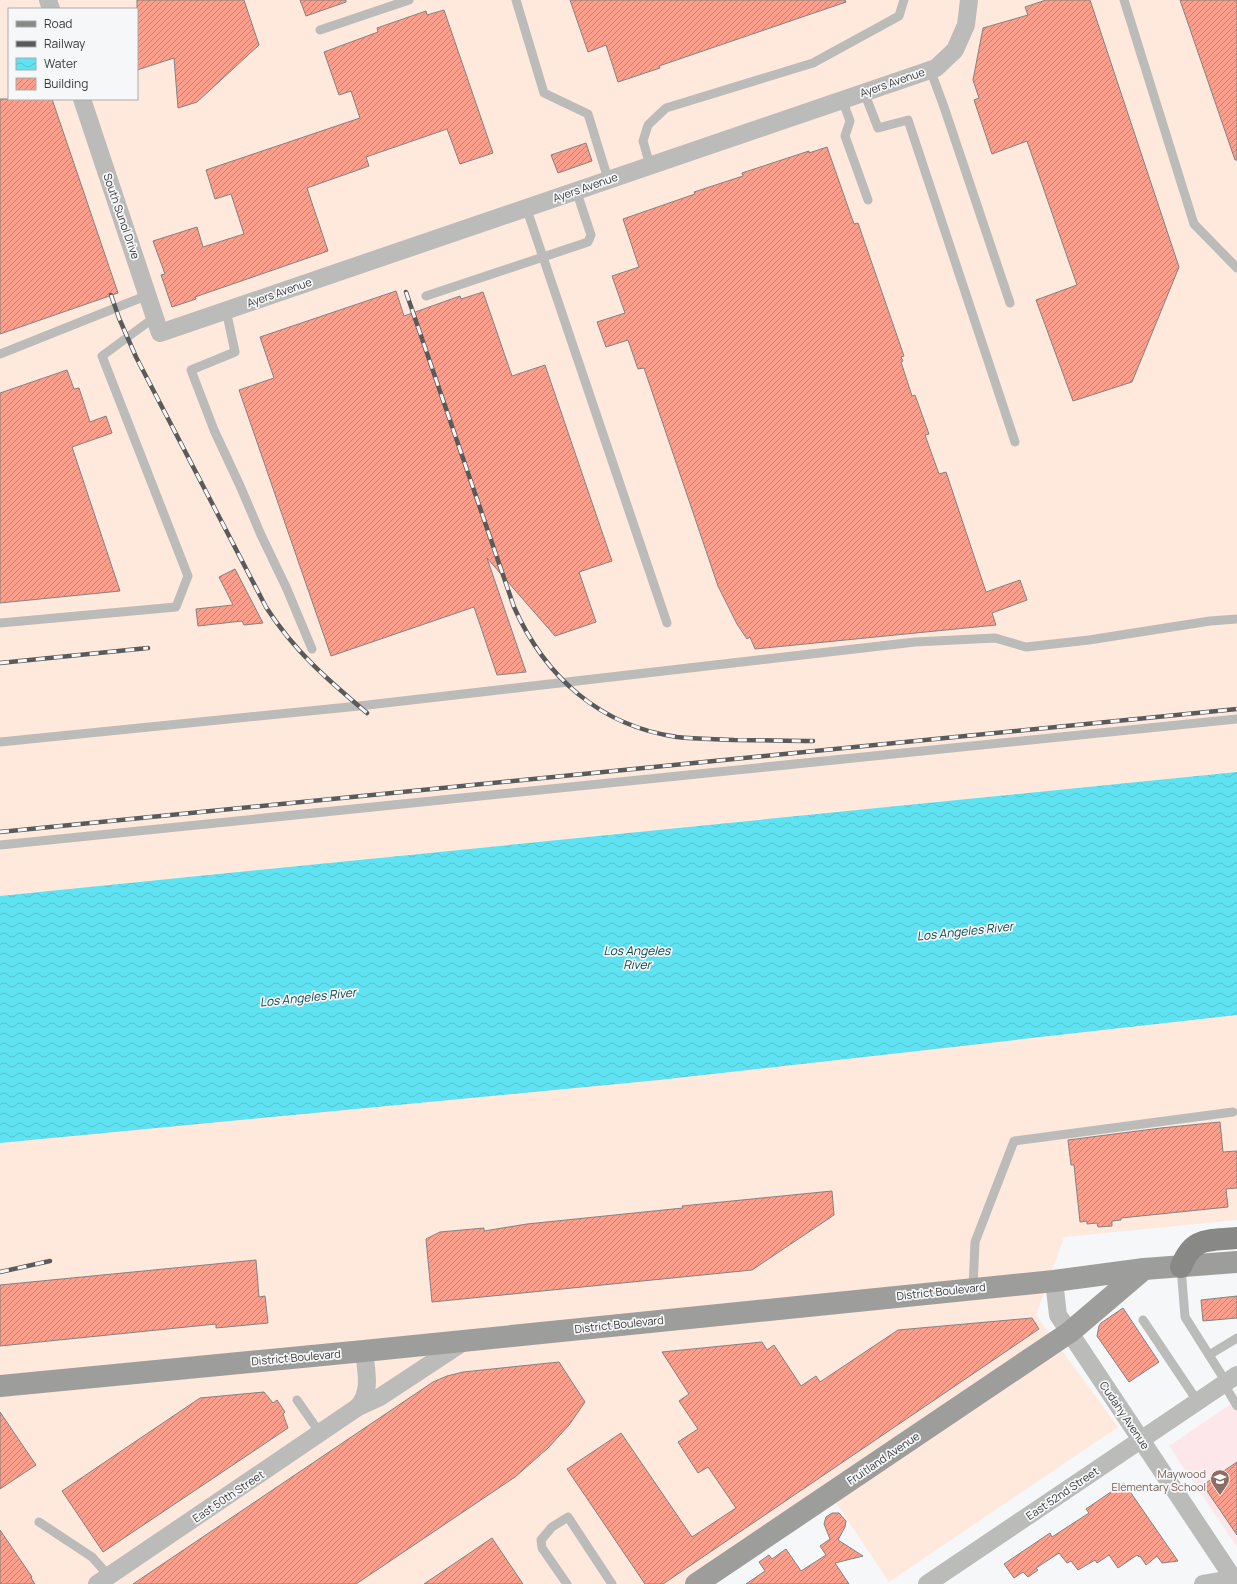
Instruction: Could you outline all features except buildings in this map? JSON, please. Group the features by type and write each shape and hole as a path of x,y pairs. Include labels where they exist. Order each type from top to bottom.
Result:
{"main road":[{"path":"1181,1267 1184,1259 1195,1245 1204,1241 1237,1238"},
{"name":"District Boulevard","path":"0,1386 465,1341 973,1288 1054,1281 1144,1270 1237,1262"},
{"name":"Fruitland Avenue","path":"696,1584 1070,1332 1144,1270"}],"street":[{"name":"Ayers Avenue","path":"158,325 226,310 936,68 955,50 966,25 969,0"},
{"name":"South Sunol Drive","path":"82,100 158,325"},
{"name":"Cudahy Avenue","path":"1054,1281 1058,1314 1235,1582"},
{"name":"East 50th Street","path":"103,1580 358,1407 380,1398 465,1341"},
{"name":"East 50th Street","path":"358,1407 364,1398 367,1388 364,1351"},
{"name":"East 52nd Street","path":"927,1584 1229,1381"},
{"path":"1203,1584 1235,1582"}],"lane":[{"path":"320,30 409,0"},
{"path":"516,0 544,93 588,114 608,179"},
{"path":"650,165 643,141 648,125 666,108 813,63 899,16 904,0"},
{"path":"1124,0 1194,224 1237,268"},
{"path":"930,69 1010,303"},
{"path":"864,92 878,128 908,120 1015,442"},
{"path":"842,99 850,121 845,136 868,200"},
{"path":"426,296 588,242 591,235 576,190"},
{"path":"526,207 667,623"},
{"path":"0,354 148,296"},
{"path":"226,310 235,352 191,370 214,430 286,587 312,649"},
{"path":"0,623 176,607 188,576 102,356 158,325"},
{"path":"0,742 359,706 915,642 995,638 1026,647 1089,640 1237,618"},
{"path":"0,845 1237,719"},
{"path":"973,1288 975,1242 1014,1141 1233,1112"},
{"path":"1181,1267 1185,1317 1209,1355 1229,1381 1237,1406"},
{"path":"1143,1320 1198,1402"},
{"path":"1209,1355 1237,1338"},
{"path":"297,1400 320,1433"},
{"path":"567,1584 542,1548 541,1540 552,1528 568,1517 612,1584"},
{"path":"39,1522 92,1557 103,1580"}],"shaded area":[{"path":"0,0 1237,0 1237,1220 1064,1237 1036,1315 1118,1427 889,1582 834,1500 705,1584 0,1584"},
{"name":"Maywood Elementary School","path":"1237,1400 1237,1547 1169,1446"}],"water":[{"name":"Los Angeles River","path":"1237,772 1237,1015 659,1080 0,1143 0,896"}],"railway":[{"path":"406,292 514,607 527,632 542,655 559,676 578,694 600,709 623,722 649,731 677,737 691,738 813,741"},
{"path":"111,295 136,357 266,607 288,637 312,664 367,713"},
{"path":"0,663 148,648"},
{"path":"0,832 1237,709"},
{"path":"0,1272 50,1261"}],"place":[{"name":"Maywood Elementary School","path":"1220,1496"}]}
